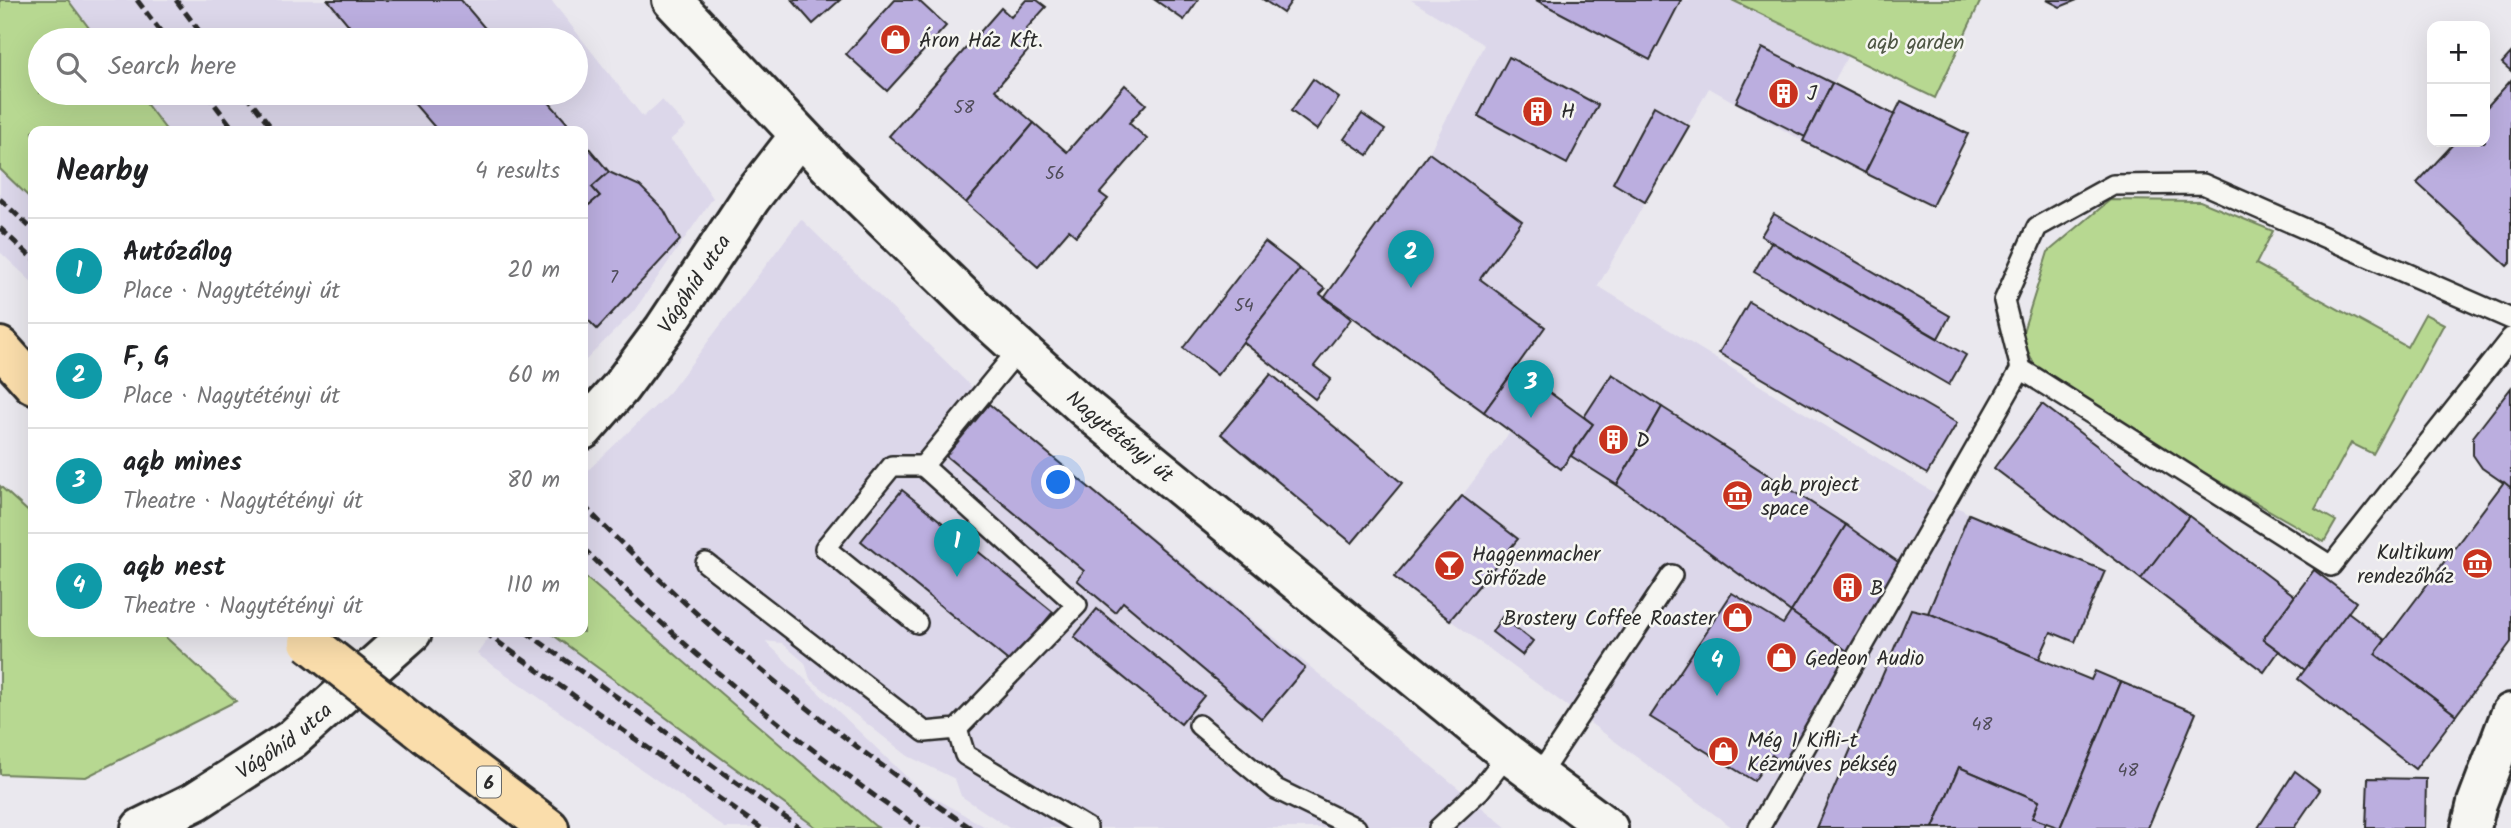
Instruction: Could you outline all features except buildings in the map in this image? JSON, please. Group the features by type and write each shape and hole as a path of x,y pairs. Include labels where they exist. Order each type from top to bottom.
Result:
{"main road":[{"name":"Nagytétényi út","path":"671,0 799,136 1019,349 1096,417 1508,754 1608,828"},
{"name":"Vágóhíd utca","path":"588,424 620,388 664,329 751,198 799,136"},
{"path":"0,347 28,378"},
{"name":"6","path":"304,637 549,828"},
{"name":"Vágóhíd utca","path":"141,828 196,802 292,739 406,637"},
{"path":"2471,828 2477,803 2511,713"}],"lane":[{"path":"2511,319 2203,184 2113,185 2037,227 2004,301 2021,369 2331,566 2511,338"},
{"path":"923,466 1019,349"},
{"path":"1759,828 2021,369"},
{"path":"706,563 925,732 957,729 1077,605 923,466 892,466 825,548 917,623"},
{"path":"1538,777 1672,575"},
{"path":"1199,724 1276,789 1356,828"},
{"path":"957,729 965,755 1087,828"},
{"path":"1439,828 1480,790 1508,754"}],"shaded area":[{"path":"68,0 551,0 573,28 89,28"},
{"path":"1411,0 1981,0 1935,98 1848,55 1803,141 1709,88 1598,286 1969,514 1928,613 1911,609 1817,828 1733,828 1450,620 1517,540 1462,496 1510,432 1325,297 1429,153 1484,45"},
{"path":"588,47 643,117 662,100 686,126 670,140 681,151 713,198 634,311 588,358 588,126 163,126 147,105 588,105"},
{"path":"0,169 28,196 28,278 0,252"},
{"path":"801,219 989,404 1507,828 1009,828 961,796 955,779 908,756 810,679 805,663 782,643 765,641 918,788 987,828 879,828 588,579 588,470 669,393"},
{"path":"489,637 556,637 817,828 725,828 477,654"}],"green space":[{"path":"0,0 68,0 89,28 28,28 28,105 147,105 163,126 28,126 28,196 0,169"},
{"name":"aqb garden","path":"1732,0 1981,0 1935,98"},
{"path":"2110,200 2200,201 2273,231 2256,264 2407,347 2425,314 2444,324 2373,454 2351,443 2315,509 2336,521 2324,542 2042,379 2021,338 2048,252"},
{"path":"0,486 28,511 28,637 166,637 236,701 86,777 0,774"},
{"path":"588,579 879,828 817,828 556,637 588,637"}],"railway":[{"path":"137,0 158,28"},
{"path":"176,0 197,28"},
{"path":"215,105 231,126"},
{"path":"254,105 270,126"},
{"path":"0,199 28,225"},
{"path":"0,228 28,254"},
{"path":"588,510 674,593 769,676 868,755 971,828"},
{"path":"588,553 662,624 745,696 831,764 920,828"},
{"path":"491,637 761,828"},
{"path":"533,637 800,828"}],"place":[{"name":"Áron Ház Kft.","path":"896,40"},
{"name":"J","path":"1784,93"},
{"name":"H","path":"1538,111"},
{"name":"F, G","path":"1411,288"},
{"name":"aqb mines","path":"1531,418"},
{"name":"D","path":"1613,440"},
{"name":"aqb project space","path":"1738,496"},
{"name":"Kultikum rendezőház","path":"2477,564"},
{"name":"Haggenmacher Sörfőzde","path":"1449,566"},
{"name":"Autózálog","path":"957,577"},
{"name":"B","path":"1847,588"},
{"name":"Brostery Coffee Roaster","path":"1738,618"},
{"name":"Gedeon Audio","path":"1782,658"},
{"name":"aqb nest","path":"1717,696"},
{"name":"Még 1 Kifli-t Kézműves pékség","path":"1724,752"}]}
